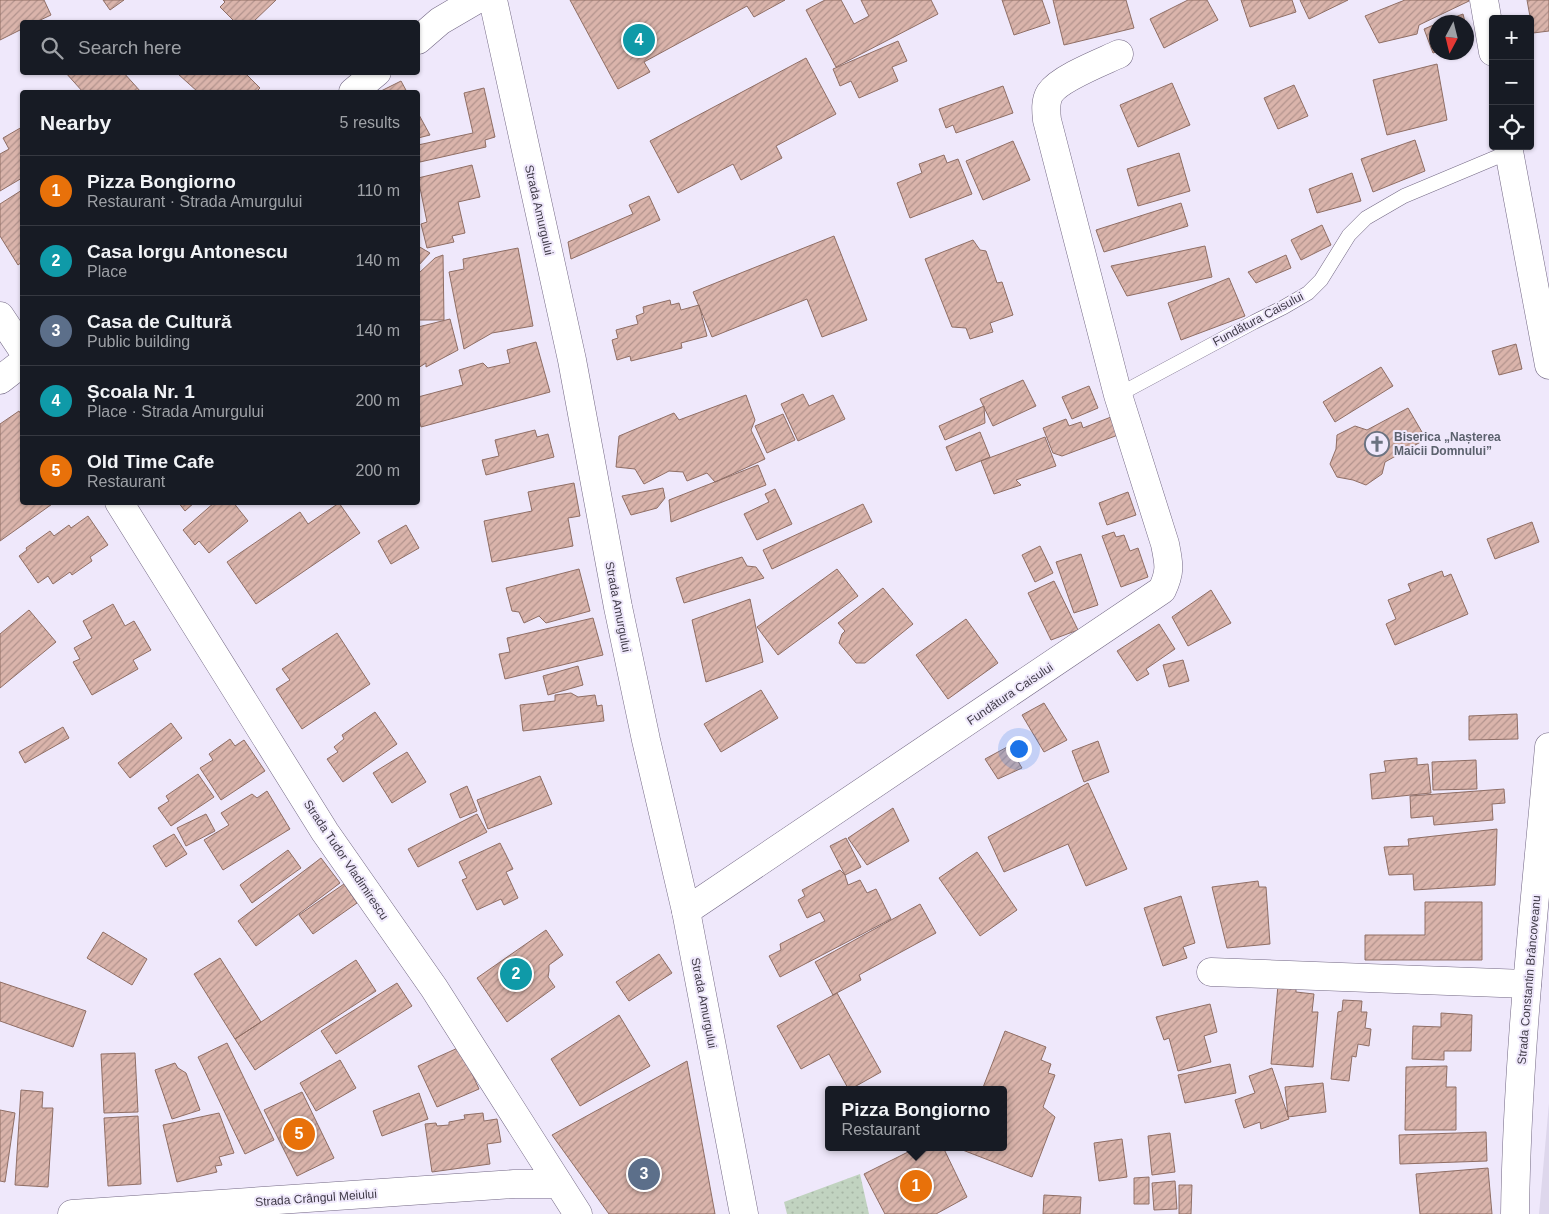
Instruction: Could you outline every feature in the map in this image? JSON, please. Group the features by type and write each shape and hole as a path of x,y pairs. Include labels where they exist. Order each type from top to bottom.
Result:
{"street":[{"path":"420,38 440,21 476,0"},
{"name":"Strada Amurgului","path":"493,0 572,360 618,608 640,712 686,911 744,1214"},
{"path":"1484,0 1489,29"},
{"name":"Fundătura Caisului","path":"686,911 1162,590 1169,575 1168,560 1118,394 1047,120 1046,107 1049,95 1057,84 1119,54"},
{"path":"355,90 373,75"},
{"path":"1509,150 1549,366"},
{"path":"0,316 20,347"},
{"path":"0,380 20,365"},
{"name":"Strada Tudor Vladimirescu","path":"120,505 325,832 434,988 578,1214"},
{"name":"Strada Constantin Brâncoveanu","path":"1515,1214 1516,1147 1527,984 1549,747"},
{"path":"1212,972 1527,984"},
{"name":"Strada Crângul Meiului","path":"72,1214 514,1184 559,1184"}],"lane":[{"name":"Fundătura Caisului","path":"1118,394 1308,293 1321,280 1348,235 1366,218 1404,196 1507,150"}],"shaded area":[{"path":"1549,1103 1549,1214 1539,1214"}],"green space":[{"path":"860,1174 869,1214 787,1214 784,1202"}],"building":[{"path":"0,0 44,0 51,15 40,20 20,20 20,30 0,40"},
{"path":"103,0 124,0 110,10"},
{"path":"223,0 276,0 255,20 233,20 220,7 225,2"},
{"path":"570,0 785,0 754,17 747,6 644,62 650,72 618,89"},
{"path":"825,0 841,0 854,24 869,16 861,0 931,0 938,14 836,67 806,10"},
{"path":"1002,0 1042,0 1050,23 1014,35"},
{"path":"1053,0 1126,0 1134,28 1064,45"},
{"path":"1188,0 1207,0 1218,20 1164,48 1150,19"},
{"path":"1241,0 1292,0 1296,12 1250,27"},
{"path":"1300,0 1348,0 1309,19"},
{"path":"1405,0 1469,1 1440,15 1429,15 1429,20 1419,25 1417,34 1379,43 1365,16"},
{"path":"1527,0 1549,0 1549,31 1534,33 1534,15 1530,15"},
{"path":"1429,27 1429,42 1424,29"},
{"path":"898,41 907,61 892,67 898,81 859,98 851,81 840,86 833,69"},
{"path":"806,58 836,114 776,146 782,158 741,180 733,164 678,193 650,141"},
{"path":"1437,64 1447,120 1387,135 1373,80"},
{"path":"68,75 126,75 139,90 81,90"},
{"path":"179,75 247,75 260,88 258,90 196,90"},
{"path":"401,81 406,90 383,90"},
{"path":"1172,83 1190,125 1138,147 1120,105"},
{"path":"1294,85 1308,116 1278,129 1264,98"},
{"path":"1003,86 1013,113 956,133 953,125 946,128 939,109"},
{"path":"484,88 495,137 485,140 486,147 420,162 420,145 473,133 464,93"},
{"path":"420,117 430,135 420,138"},
{"path":"20,128 20,179 0,191 0,154 9,149 3,138"},
{"path":"1415,140 1425,171 1373,192 1361,159"},
{"path":"1013,141 1030,180 983,200 966,161"},
{"path":"1179,153 1190,191 1138,206 1127,169"},
{"path":"944,155 947,163 958,159 972,194 910,218 897,183 922,173 919,164"},
{"path":"472,165 480,197 458,202 465,233 452,236 454,242 427,248 421,224 427,222 420,188 420,178"},
{"path":"1352,173 1361,201 1317,213 1309,189"},
{"path":"20,191 20,264 18,265 0,236 0,204"},
{"path":"649,196 660,220 571,259 568,242 633,214 629,205"},
{"path":"1181,203 1188,226 1104,252 1096,230"},
{"path":"1322,225 1331,245 1301,260 1291,240"},
{"path":"834,236 867,320 822,337 807,299 712,337 693,292"},
{"path":"973,240 980,250 986,251 997,283 1002,282 1013,315 990,323 993,332 970,339 966,328 952,327 925,259"},
{"path":"1205,246 1212,277 1127,296 1111,266"},
{"path":"420,247 430,253 420,264"},
{"path":"518,248 533,326 492,333 464,349 449,272 464,269 463,259"},
{"path":"443,255 444,320 420,320 420,272 435,258"},
{"path":"1286,255 1291,268 1256,283 1248,272"},
{"path":"1229,278 1245,316 1181,340 1168,303"},
{"path":"670,300 671,305 679,303 681,310 699,305 707,336 681,343 682,348 631,361 630,356 617,360 612,340 618,338 616,330 638,324 636,316 644,313 643,307"},
{"path":"450,319 458,350 426,367 426,363 420,367 420,326"},
{"path":"536,342 550,392 421,427 420,396 463,385 459,370 483,363 488,368 510,363 507,350"},
{"path":"1516,344 1522,369 1499,375 1492,351"},
{"path":"1381,367 1393,386 1335,422 1323,402"},
{"path":"1023,380 1036,406 993,426 980,399"},
{"path":"1089,386 1098,408 1072,419 1062,397"},
{"path":"803,394 809,406 833,395 845,419 798,441 781,404"},
{"path":"746,395 755,420 751,430 765,459 715,482 707,473 687,481 683,472 669,471 644,484 635,469 616,467 619,436 674,413 679,420"},
{"path":"984,406 985,423 945,440 939,426"},
{"name":"Biserica „Nașterea Maicii Domnului”","path":"1408,408 1426,439 1385,462 1382,474 1366,485 1337,477 1330,464 1336,449 1337,435 1355,426 1367,430"},
{"path":"19,411 20,505 51,505 0,541 0,424"},
{"path":"783,414 795,440 767,453 755,426"},
{"path":"1111,417 1118,435 1062,456 1053,453 1043,428 1066,419 1069,426 1081,422 1083,428"},
{"path":"535,430 537,437 548,434 554,457 486,475 482,460 499,456 495,440"},
{"path":"980,432 990,457 956,471 946,447"},
{"path":"1045,437 1056,466 1016,480 1021,485 994,494 981,461"},
{"path":"758,465 766,485 671,522 669,500"},
{"path":"574,483 580,516 568,518 573,546 492,562 484,521 532,511 528,492"},
{"path":"663,488 665,498 657,508 631,515 622,496"},
{"path":"775,489 792,524 757,540 744,514 769,502 765,494"},
{"path":"1128,492 1136,515 1107,525 1099,503"},
{"path":"863,504 872,522 772,569 763,550"},
{"path":"180,505 192,505 185,511"},
{"path":"212,505 235,505 248,521 209,553 199,541 195,545 183,530"},
{"path":"336,505 340,505 360,533 256,604 227,562 300,512 308,524"},
{"path":"88,516 108,545 90,557 92,561 72,575 70,572 53,584 48,576 38,583 19,556 27,550 26,548 50,531 54,536 69,525 71,528"},
{"path":"1532,522 1539,542 1495,559 1487,539"},
{"path":"406,525 419,548 391,564 378,541"},
{"path":"1114,532 1116,537 1124,535 1130,551 1138,548 1148,577 1121,587 1102,536"},
{"path":"1040,546 1053,573 1035,582 1022,555"},
{"path":"1081,554 1098,605 1074,613 1056,562"},
{"path":"742,557 747,566 756,567 764,578 684,603 676,578"},
{"path":"579,569 590,611 546,623 539,616 524,623 519,612 512,611 506,588"},
{"path":"837,569 858,596 778,655 757,627"},
{"path":"1442,571 1444,577 1451,574 1468,614 1395,645 1386,624 1396,619 1388,600 1411,591 1408,584"},
{"path":"1054,581 1078,630 1051,640 1028,593"},
{"path":"883,588 913,624 865,663 856,663 839,643 845,631 838,623"},
{"path":"1211,590 1231,623 1188,646 1172,617"},
{"path":"750,599 763,662 706,682 692,620"},
{"path":"113,604 125,626 134,621 151,650 133,660 138,669 92,695 73,662 80,659 74,648 92,638 83,621"},
{"path":"29,610 56,642 0,688 0,634"},
{"path":"593,618 603,655 505,679 499,654 510,652 507,638"},
{"path":"966,619 998,663 948,699 916,655"},
{"path":"1159,624 1175,649 1146,669 1149,674 1137,681 1117,651"},
{"path":"337,633 370,684 302,729 276,689 290,680 282,669"},
{"path":"1183,660 1189,681 1169,687 1163,665"},
{"path":"578,666 583,685 548,695 543,676"},
{"path":"761,690 778,718 721,752 704,724"},
{"path":"571,693 578,697 595,695 597,706 602,705 604,721 523,731 520,705 555,701 555,695"},
{"path":"1044,703 1067,740 1044,752 1022,715"},
{"path":"375,712 397,744 343,782 327,759 338,752 334,747 344,739 342,735"},
{"path":"1517,714 1518,739 1469,740 1469,716"},
{"path":"171,723 182,738 130,778 118,763"},
{"path":"63,727 69,738 25,763 19,752"},
{"path":"230,739 235,746 244,740 265,771 221,800 200,768 213,760 209,754"},
{"path":"1098,741 1109,772 1084,782 1072,751"},
{"path":"1009,746 1022,768 998,779 985,759"},
{"path":"407,752 426,782 392,803 373,773"},
{"path":"1417,758 1417,765 1428,764 1431,793 1372,799 1370,774 1386,772 1384,761"},
{"path":"1476,760 1477,789 1433,790 1432,762"},
{"path":"198,774 214,797 171,826 158,808 169,801 166,796"},
{"path":"540,776 552,804 488,829 477,800"},
{"path":"1088,783 1127,869 1086,886 1068,844 1004,872 988,837"},
{"path":"467,786 477,811 460,818 450,794"},
{"path":"1504,789 1505,803 1492,804 1493,820 1434,825 1433,816 1411,818 1410,796"},
{"path":"267,791 290,829 223,870 204,840 229,825 221,813 252,794 257,798"},
{"path":"893,808 909,841 867,865 848,838"},
{"path":"206,814 215,831 186,846 177,828"},
{"path":"477,814 487,832 418,867 408,849"},
{"path":"1497,829 1495,885 1414,890 1413,874 1389,875 1384,847 1409,846 1408,839"},
{"path":"174,834 187,854 166,867 153,846"},
{"path":"846,838 861,867 845,875 830,846"},
{"path":"500,843 513,869 506,872 518,898 504,905 501,899 477,910 462,880 467,878 459,862"},
{"path":"288,850 301,868 252,903 240,885"},
{"path":"977,852 1017,910 980,936 939,878"},
{"path":"321,858 340,883 256,946 238,921"},
{"path":"840,870 845,875 848,885 860,880 867,893 876,889 891,919 780,977 769,956 781,950 780,944 825,921 820,912 807,918 798,900 805,896 802,890"},
{"path":"1258,881 1259,887 1266,887 1270,944 1227,948 1212,887"},
{"path":"344,884 357,903 313,934 299,915"},
{"path":"1181,896 1195,943 1183,947 1187,958 1163,966 1144,908"},
{"path":"1425,902 1482,902 1482,960 1365,960 1365,935 1425,935"},
{"path":"920,904 936,933 859,975 861,980 833,995 815,962"},
{"path":"546,930 563,955 549,965 548,977 555,987 507,1022 477,978"},
{"path":"103,932 147,959 132,985 87,958"},
{"path":"659,954 672,973 629,1001 616,982"},
{"path":"220,958 261,1022 235,1039 194,974"},
{"path":"356,960 376,991 255,1070 235,1039"},
{"path":"0,982 86,1011 73,1047 0,1021"},
{"path":"397,983 412,1006 336,1054 321,1031"},
{"path":"1278,985 1296,987 1296,992 1314,994 1312,1012 1318,1012 1313,1067 1271,1064"},
{"path":"837,993 881,1072 856,1086 847,1086 829,1054 801,1069 777,1026"},
{"path":"1343,1000 1362,1001 1361,1012 1367,1012 1365,1028 1371,1029 1369,1046 1358,1044 1356,1057 1352,1056 1349,1081 1331,1079 1338,1012 1342,1011"},
{"path":"1210,1004 1217,1032 1204,1036 1211,1062 1178,1071 1169,1038 1164,1040 1156,1017"},
{"path":"1441,1013 1472,1015 1471,1051 1444,1051 1444,1060 1412,1059 1413,1026 1441,1027"},
{"path":"619,1015 650,1066 580,1106 551,1059"},
{"path":"1005,1031 1046,1047 1041,1060 1051,1064 1048,1073 1055,1075 1043,1107 1055,1117 1032,1177 965,1151 1007,1151 1007,1086 984,1086"},
{"path":"227,1043 274,1140 245,1154 198,1057"},
{"path":"460,1047 479,1089 437,1107 418,1066"},
{"path":"135,1053 138,1112 104,1113 101,1054"},
{"path":"340,1060 356,1088 316,1111 300,1083"},
{"path":"687,1061 715,1214 609,1214 552,1135"},
{"path":"175,1063 178,1068 186,1073 200,1110 172,1119 155,1070"},
{"path":"1230,1064 1236,1093 1185,1103 1178,1075"},
{"path":"1447,1066 1446,1087 1456,1087 1456,1130 1405,1130 1406,1067"},
{"path":"1272,1068 1289,1119 1261,1129 1260,1122 1244,1128 1235,1100 1255,1093 1249,1076"},
{"path":"1323,1083 1326,1112 1288,1117 1285,1087"},
{"path":"21,1090 43,1092 42,1108 53,1108 48,1187 15,1185"},
{"path":"302,1092 334,1158 297,1176 264,1110"},
{"path":"419,1093 428,1119 382,1136 373,1111"},
{"path":"0,1110 15,1113 5,1182 0,1181"},
{"path":"219,1113 234,1153 219,1157 222,1165 215,1166 217,1172 177,1182 163,1125"},
{"path":"483,1113 484,1121 497,1119 501,1142 487,1144 490,1164 432,1172 425,1124 449,1125 449,1122 465,1119 464,1115"},
{"path":"138,1116 141,1184 108,1186 104,1118"},
{"path":"1486,1132 1487,1161 1400,1164 1399,1135"},
{"path":"1170,1133 1175,1172 1152,1175 1148,1136"},
{"path":"1122,1139 1127,1177 1099,1181 1094,1143"},
{"path":"910,1151 945,1151 967,1197 936,1214 885,1214 864,1174"},
{"path":"1488,1168 1492,1214 1420,1214 1416,1174"},
{"path":"1149,1177 1149,1204 1134,1204 1134,1178"},
{"path":"1175,1181 1177,1209 1154,1210 1152,1183"},
{"path":"1179,1185 1192,1185 1191,1214 1179,1214"},
{"path":"1044,1195 1081,1197 1080,1214 1043,1214"}],"place":[{"name":"Școala Nr. 1","path":"639,40"},
{"name":"Biserica „Nașterea Maicii Domnului”","path":"1377,444"},
{"name":"Casa Iorgu Antonescu","path":"516,974"},
{"name":"Old Time Cafe","path":"299,1134"},
{"name":"Casa de Cultură","path":"644,1174"},
{"name":"Pizza Bongiorno","path":"916,1186"}]}
